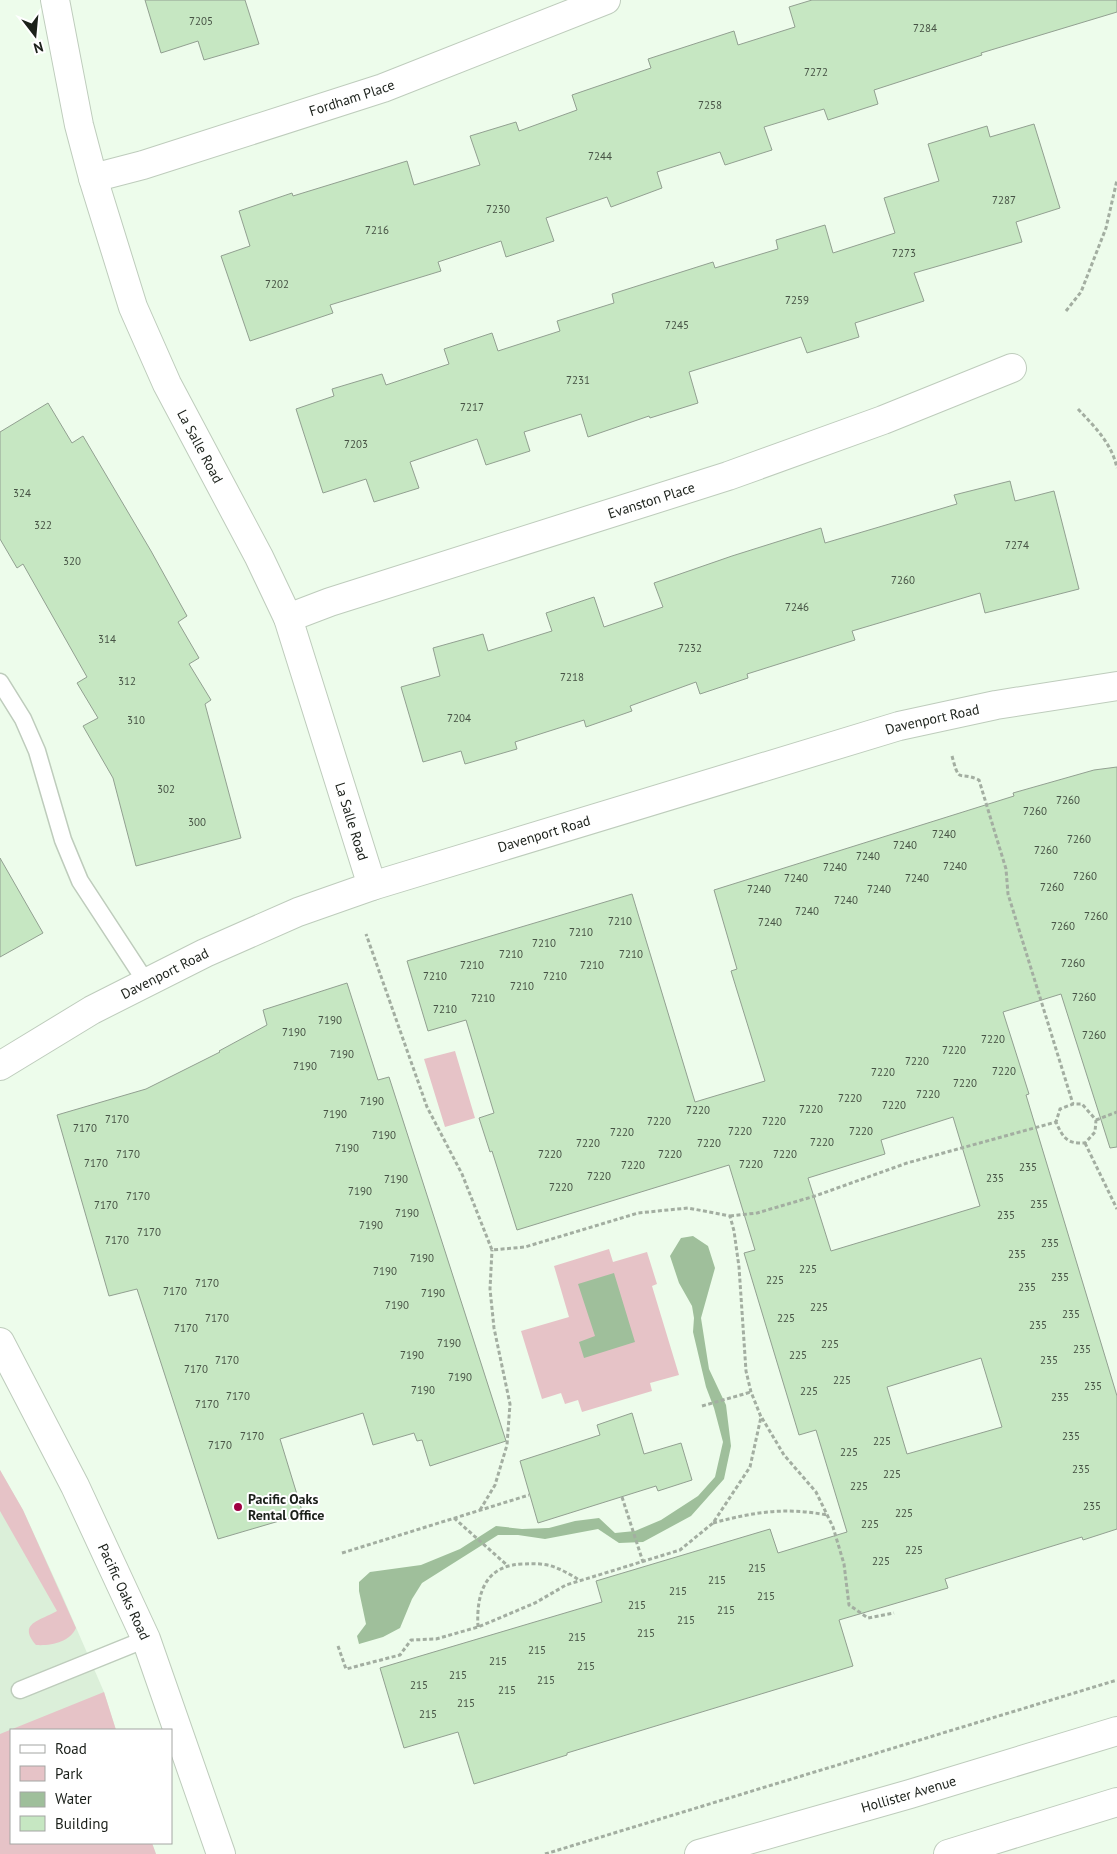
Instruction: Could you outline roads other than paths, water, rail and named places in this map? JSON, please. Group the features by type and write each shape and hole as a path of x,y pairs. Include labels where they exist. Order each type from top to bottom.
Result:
{"street":[{"name":"La Salle Road","path":"55,0 79,125 93,178 133,307 167,384 259,556 288,618 372,886"},
{"name":"Fordham Place","path":"93,178 143,165 383,88 606,0"},
{"name":"Evanston Place","path":"288,618 340,599 728,476 883,420 1012,368"},
{"name":"Davenport Road","path":"0,1066 92,1010 205,953 298,912 372,886 899,726 996,705 1117,686"},
{"name":"Pacific Oaks Road","path":"0,1342 75,1486 146,1639 221,1854"},
{"name":"Hollister Avenue","path":"699,1854 910,1794 1117,1731"},
{"path":"948,1854 1117,1802"}],"lane":[{"path":"0,682 23,719 37,751 63,840 80,881 146,982"},
{"path":"20,1690 146,1639"}],"water":[{"path":"693,1236 708,1246 715,1268 701,1318 709,1369 726,1405 731,1446 724,1479 691,1516 643,1542 619,1543 598,1529 545,1539 518,1535 498,1535 422,1583 412,1599 400,1628 383,1637 359,1644 357,1636 366,1624 359,1582 370,1572 421,1565 460,1549 496,1526 522,1529 549,1528 575,1521 599,1518 615,1533 635,1531 661,1520 698,1496 715,1477 723,1442 706,1387 693,1332 694,1318 692,1306 679,1283 670,1256 681,1238"},
{"path":"614,1273 635,1342 584,1358 579,1342 595,1336 578,1284"}],"place":[{"name":"Pacific Oaks Rental Office","path":"238,1507"}]}
